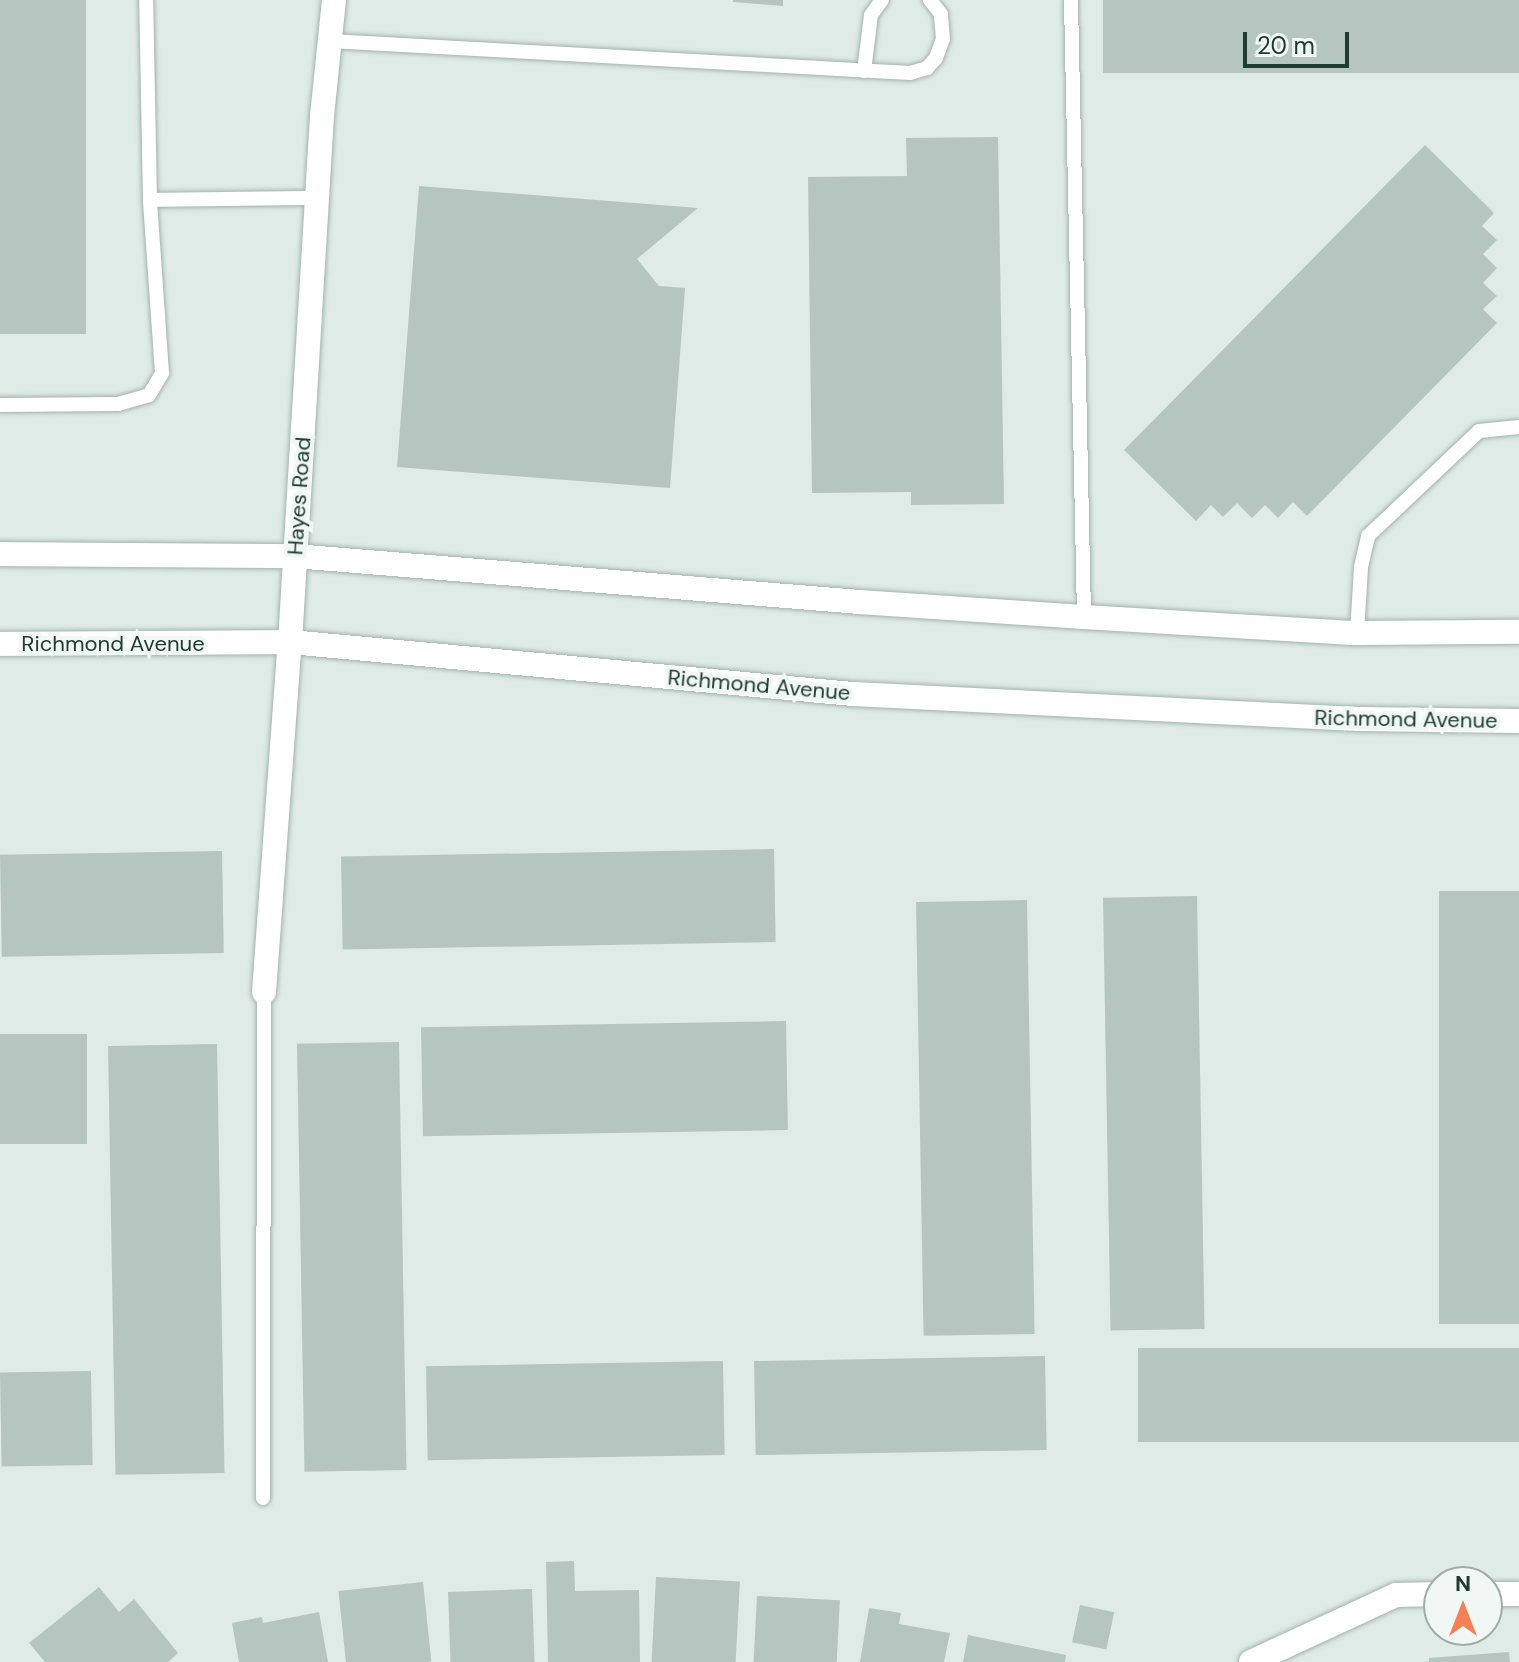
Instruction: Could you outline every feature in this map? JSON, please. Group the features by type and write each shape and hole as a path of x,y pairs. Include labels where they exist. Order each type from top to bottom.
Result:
{"main road":[{"name":"Hayes Road","path":"264,992 334,0"},
{"path":"0,554 294,556 1084,617 1357,633 1519,632"},
{"name":"Richmond Avenue","path":"0,644 290,642 853,694 1359,719 1519,721"},
{"path":"1251,1662 1396,1595 1423,1594"}],"lane":[{"path":"0,405 118,404 149,395 162,373 150,200 146,0"},
{"path":"864,71 871,15 882,0"},
{"path":"330,41 910,73 927,68 936,58 943,39 941,14 930,0"},
{"path":"1071,0 1084,617"},
{"path":"150,200 318,198"},
{"path":"1357,633 1361,567 1368,536 1479,431 1519,427"},
{"path":"263,1498 264,992"}],"building":[{"path":"0,0 86,0 86,334 0,334"},
{"path":"783,0 783,6 733,2"},
{"path":"1103,0 1519,0 1519,73 1103,73"},
{"path":"998,137 1004,504 911,505 911,492 812,493 808,177 907,176 906,138"},
{"path":"1425,145 1494,213 1482,226 1497,240 1483,254 1497,268 1483,283 1497,296 1483,309 1497,323 1307,516 1293,502 1278,518 1265,505 1252,518 1237,503 1223,517 1211,505 1196,521 1124,450"},
{"path":"419,186 698,208 637,259 659,286 685,288 670,488 397,467"},
{"path":"774,849 776,942 343,950 341,857"},
{"path":"222,851 224,953 2,957 0,855"},
{"path":"1439,891 1519,891 1519,1324 1439,1324"},
{"path":"1197,896 1205,1329 1111,1331 1103,898"},
{"path":"1027,900 1035,1334 924,1336 916,902"},
{"path":"786,1021 788,1130 423,1136 421,1027"},
{"path":"0,1034 87,1034 87,1144 0,1144"},
{"path":"399,1042 406,1470 304,1472 297,1044"},
{"path":"217,1044 224,1473 116,1475 108,1046"},
{"path":"1138,1348 1519,1348 1519,1442 1138,1442"},
{"path":"1045,1356 1047,1450 756,1455 754,1361"},
{"path":"723,1361 725,1455 428,1460 426,1366"},
{"path":"91,1371 93,1465 2,1467 0,1373"},
{"path":"574,1561 575,1591 639,1590 640,1662 548,1662 546,1562"},
{"path":"656,1577 740,1581 736,1662 652,1662"},
{"path":"423,1582 431,1662 346,1662 338,1591"},
{"path":"99,1587 119,1612 134,1599 178,1653 168,1662 45,1662 29,1643"},
{"path":"532,1589 535,1662 450,1662 448,1592"},
{"path":"757,1596 840,1600 837,1662 754,1662"},
{"path":"1080,1605 1114,1612 1106,1649 1072,1642"},
{"path":"869,1608 901,1613 899,1624 950,1633 944,1662 860,1662"},
{"path":"319,1612 328,1662 239,1662 232,1623 262,1617 263,1623"},
{"path":"968,1635 1066,1655 1065,1662 963,1662"},
{"path":"1509,1652 1510,1662 1429,1662 1429,1658"}]}
